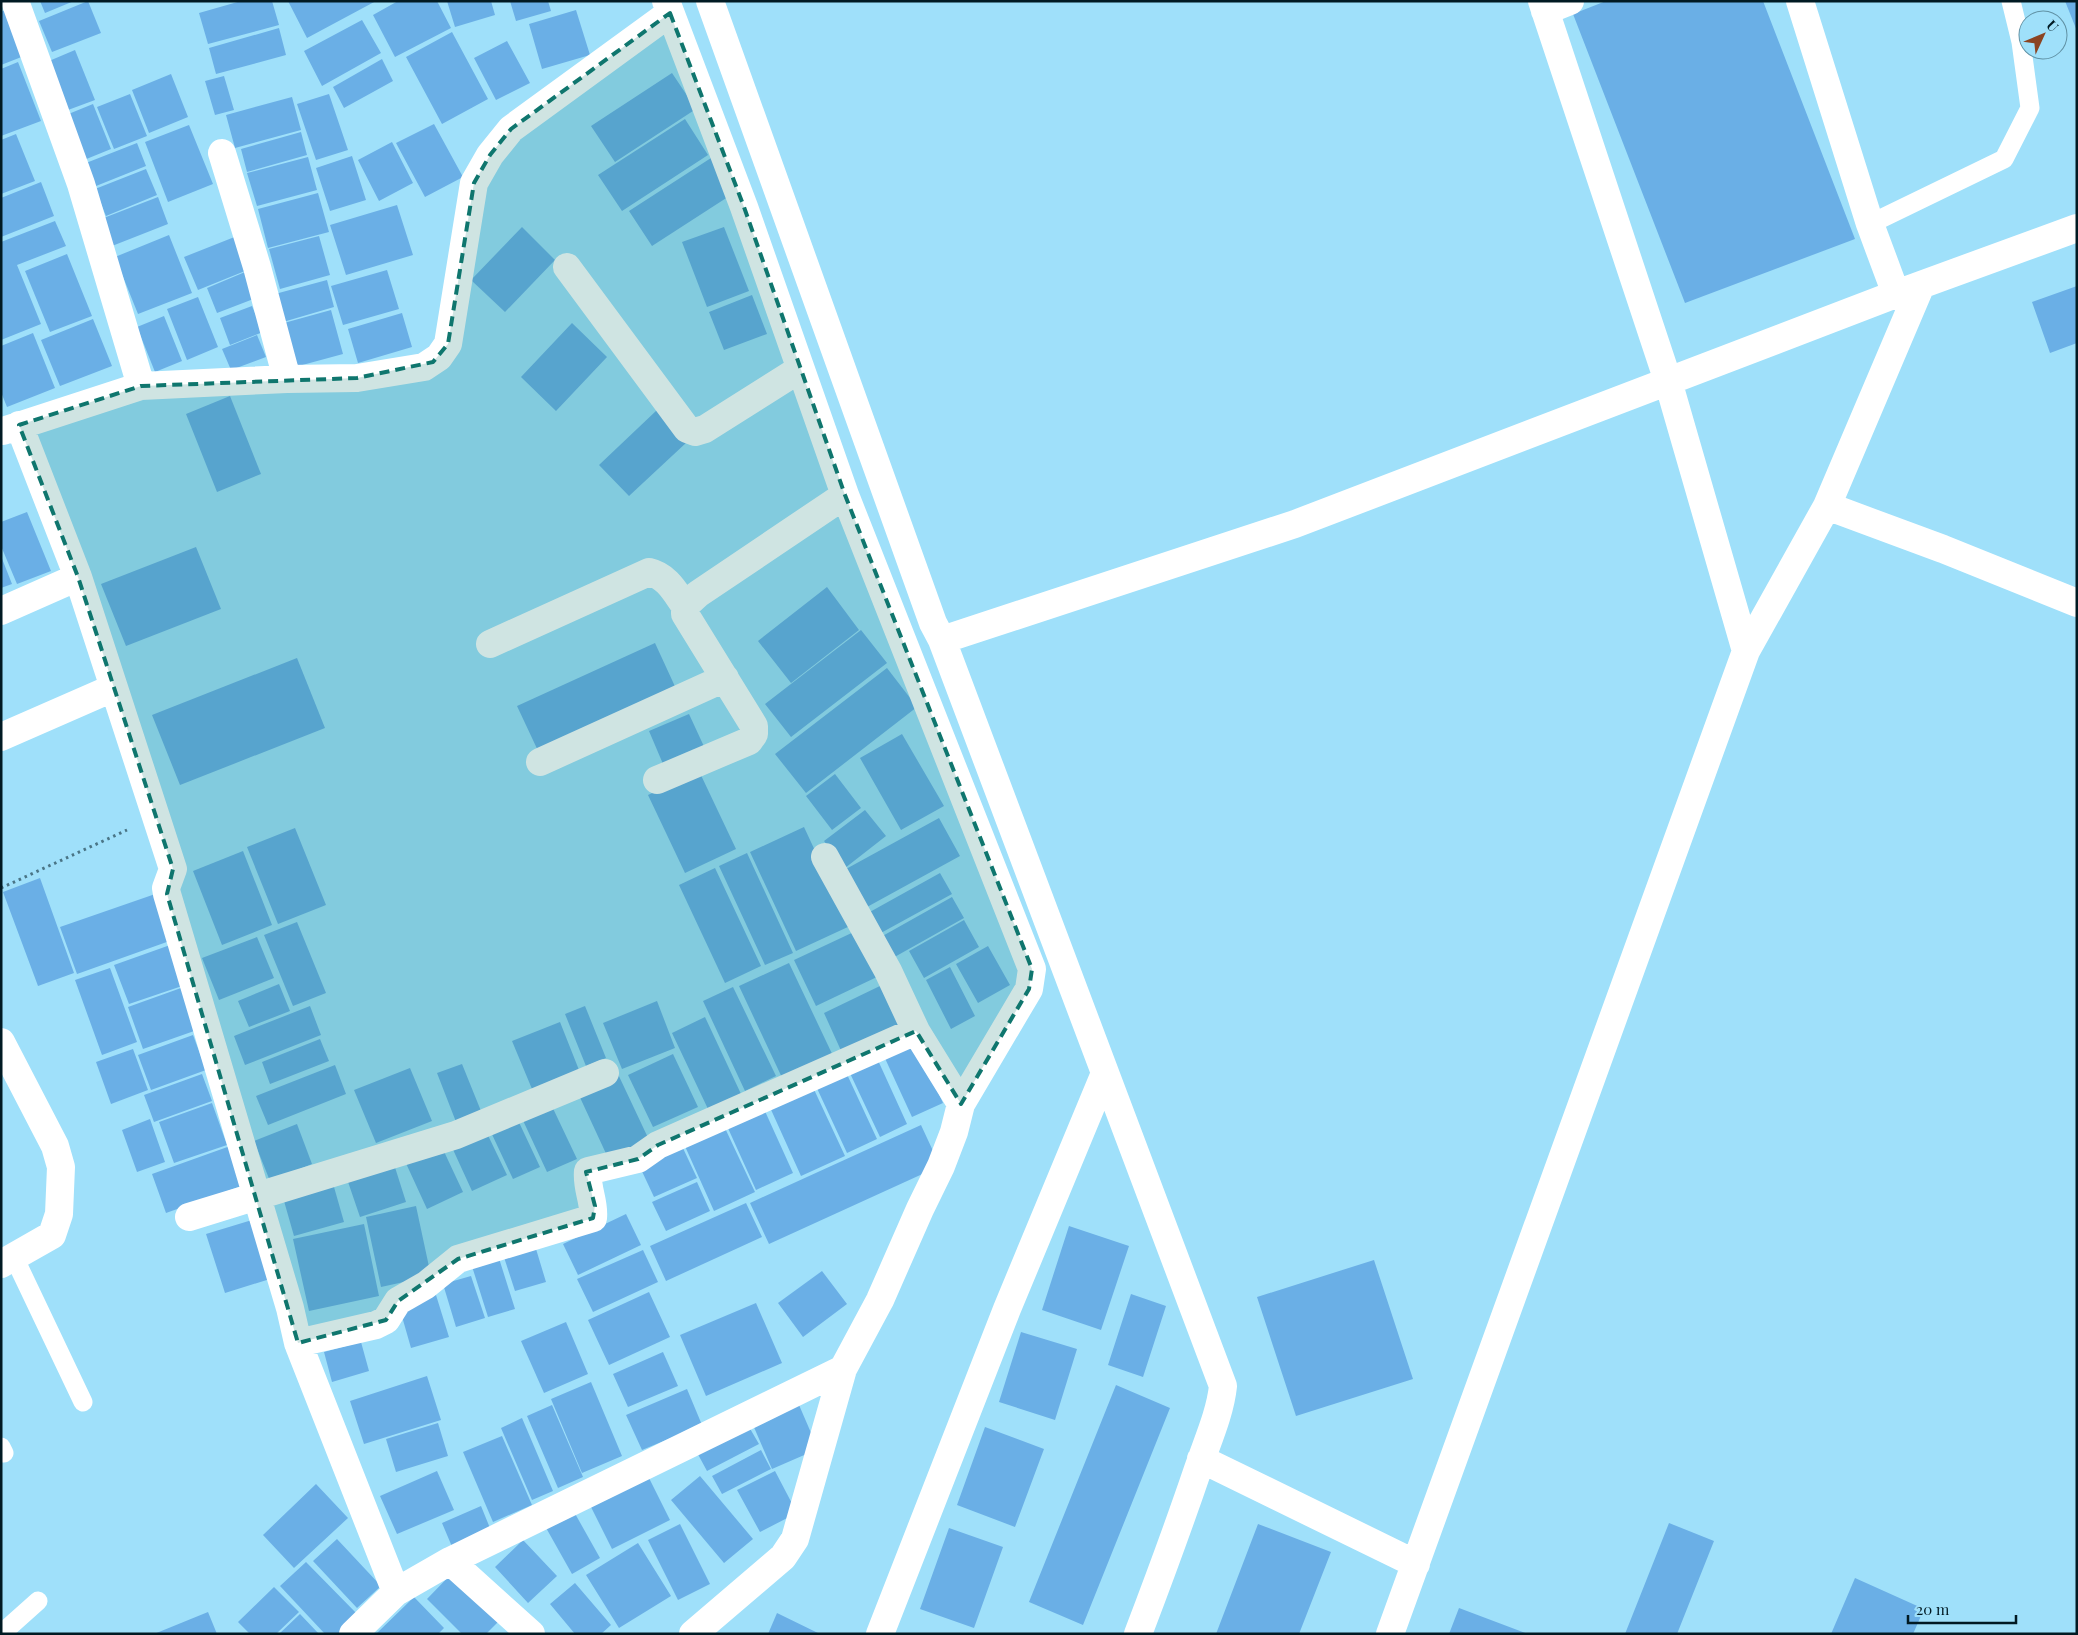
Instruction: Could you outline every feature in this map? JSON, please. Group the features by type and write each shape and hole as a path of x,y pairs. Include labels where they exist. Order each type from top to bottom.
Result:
{"street":[{"path":"15,1 81,184 141,386"},
{"path":"710,1 926,606 942,640 1223,1386 1222,1398 1201,1460 1138,1634"},
{"path":"1570,1 1543,6 1668,381 1746,651"},
{"path":"1800,1 1870,224 1908,290"},
{"path":"396,1592 298,1343 290,1308 255,1196 167,894 166,888 173,869 78,577 10,428 141,386 287,378 357,378 424,367 440,357 448,344 474,184 490,155 511,129 668,7 744,207 845,495 1032,969 1029,990 961,1104 954,1132 942,1166 880,1300 843,1369 795,1539 783,1556 693,1634"},
{"path":"222,153 257,268 287,378"},
{"path":"942,640 1295,524 1908,290 2077,228"},
{"path":"567,267 687,429 695,432 705,429 800,369"},
{"path":"1390,1634 1746,651 1827,506 1908,290"},
{"path":"685,606 698,594 845,495"},
{"path":"1827,506 2077,602"},
{"path":"490,644 649,572 658,574 666,580 685,606 685,614 754,726 754,734 749,741 657,780"},
{"path":"1,611 78,577"},
{"path":"540,762 725,678"},
{"path":"1,736 113,688"},
{"path":"826,857 888,971 916,1031 961,1104"},
{"path":"298,1343 376,1325 386,1320 398,1301 426,1285 458,1259 593,1218 595,1206 588,1171 638,1159 658,1145 916,1031"},
{"path":"1,1042 55,1146 60,1167 59,1214 52,1235 8,1261"},
{"path":"189,1217 456,1135 605,1072"},
{"path":"880,1634 1007,1309 1105,1073"},
{"path":"354,1634 396,1592 450,1561 843,1369"},
{"path":"1201,1460 1416,1564"},
{"path":"450,1561 530,1634"}],"lane":[{"path":"1870,224 2004,159 2030,108 2021,42 2011,1"},
{"path":"8,1261 83,1402"},
{"path":"1,1634 38,1601"}],"path":[{"path":"1,888 155,818"}],"highlighted area":[{"path":"670,13 744,207 845,495 1032,969 1029,989 961,1104 916,1031 658,1145 638,1159 586,1172 595,1206 593,1218 458,1259 398,1301 386,1320 298,1343 167,894 173,869 78,577 19,425 141,386 357,378 433,362 448,344 474,183 490,155 511,129"}],"building":[{"path":"40,1 74,1 45,13"},
{"path":"88,1 101,33 52,52 39,21"},
{"path":"241,1 272,1 279,25 208,44 199,13"},
{"path":"288,1 376,1 307,38"},
{"path":"398,1 437,1 451,28 395,57 373,15"},
{"path":"447,1 491,1 495,15 455,27"},
{"path":"510,1 548,1 551,11 516,21"},
{"path":"1606,1 1763,1 1855,239 1685,303 1573,14"},
{"path":"2065,1 2077,1 2077,31"},
{"path":"5,10 24,56 1,65 1,12"},
{"path":"576,10 590,55 542,69 529,24"},
{"path":"362,20 381,53 322,86 304,51"},
{"path":"279,28 286,55 216,74 209,48"},
{"path":"452,32 488,99 442,124 406,57"},
{"path":"507,41 530,83 496,100 474,58"},
{"path":"75,50 95,100 68,110 49,61"},
{"path":"382,59 393,81 344,108 333,87"},
{"path":"18,62 41,121 1,136 1,69"},
{"path":"672,73 696,109 615,162 591,126"},
{"path":"171,74 188,117 149,133 132,90"},
{"path":"224,76 234,110 215,115 205,81"},
{"path":"130,94 147,136 114,149 97,107"},
{"path":"329,94 348,150 316,160 297,104"},
{"path":"292,97 301,130 235,148 226,115"},
{"path":"93,104 111,149 84,160 66,115"},
{"path":"685,119 708,155 622,211 598,175"},
{"path":"434,124 463,177 425,197 396,143"},
{"path":"189,125 213,184 168,202 145,142"},
{"path":"301,132 307,155 247,172 241,149"},
{"path":"16,134 35,181 1,194 1,140"},
{"path":"392,142 413,183 379,201 358,160"},
{"path":"137,143 146,166 96,186 86,163"},
{"path":"352,156 366,200 330,211 316,168"},
{"path":"308,157 317,190 257,206 247,173"},
{"path":"711,158 734,193 652,246 629,211"},
{"path":"146,169 157,195 106,216 95,189"},
{"path":"41,182 54,216 1,237 1,198"},
{"path":"318,193 329,232 268,248 258,209"},
{"path":"158,197 168,224 112,246 101,219"},
{"path":"397,205 413,255 346,275 330,225"},
{"path":"55,221 66,246 17,265 41,324 1,340 1,242"},
{"path":"522,227 555,260 505,312 471,280"},
{"path":"724,227 749,291 707,307 682,242"},
{"path":"169,235 192,293 138,314 115,257"},
{"path":"237,236 250,269 198,290 184,257"},
{"path":"319,236 330,275 280,289 269,249"},
{"path":"67,254 92,316 50,332 25,271"},
{"path":"387,270 399,309 343,325 331,286"},
{"path":"245,272 256,298 217,313 207,288"},
{"path":"327,280 334,307 283,322 275,294"},
{"path":"2077,286 2077,343 2050,353 2032,302"},
{"path":"752,295 767,334 724,350 709,312"},
{"path":"198,297 218,347 187,360 167,309"},
{"path":"252,306 263,332 230,345 220,318"},
{"path":"331,310 343,354 295,367 284,323"},
{"path":"402,313 412,347 358,363 348,329"},
{"path":"164,316 182,361 155,372 137,327"},
{"path":"93,319 112,366 60,386 41,340"},
{"path":"572,323 607,357 556,411 521,377"},
{"path":"33,333 55,388 7,407 1,392 1,346"},
{"path":"257,335 266,357 231,370 222,349"},
{"path":"230,396 261,474 217,492 186,414"},
{"path":"657,410 687,442 629,496 599,465"},
{"path":"27,512 51,571 17,584 1,546 1,522"},
{"path":"196,547 221,609 126,646 101,584"},
{"path":"1,556 12,584 1,588"},
{"path":"827,587 859,630 791,683 758,641"},
{"path":"861,630 887,663 791,737 765,704"},
{"path":"655,643 678,693 540,755 517,706"},
{"path":"297,658 325,728 180,785 152,715"},
{"path":"887,668 917,707 806,793 775,754"},
{"path":"689,714 707,753 666,771 649,731"},
{"path":"902,734 944,806 901,830 860,758"},
{"path":"699,771 736,849 685,873 648,795"},
{"path":"835,774 861,808 832,830 806,796"},
{"path":"865,810 886,836 845,868 824,841"},
{"path":"939,818 960,856 867,907 846,869"},
{"path":"804,827 850,926 796,951 750,852"},
{"path":"295,828 326,905 278,924 247,847"},
{"path":"243,851 272,925 222,945 193,871"},
{"path":"747,853 793,953 765,965 719,866"},
{"path":"715,868 761,966 725,983 679,885"},
{"path":"940,873 952,894 879,934 868,913"},
{"path":"40,878 74,973 38,986 3,892"},
{"path":"161,892 178,938 77,974 60,927"},
{"path":"952,897 964,918 891,959 879,938"},
{"path":"964,920 979,947 924,978 909,951"},
{"path":"297,922 326,993 293,1006 264,935"},
{"path":"858,930 879,976 816,1006 794,960"},
{"path":"257,937 274,978 219,1000 202,958"},
{"path":"173,944 188,984 129,1004 114,965"},
{"path":"988,946 1010,985 978,1003 956,964"},
{"path":"789,963 835,1060 785,1084 739,986"},
{"path":"950,967 975,1016 951,1029 926,980"},
{"path":"110,968 137,1042 102,1055 75,980"},
{"path":"279,984 290,1011 249,1027 238,1001"},
{"path":"882,985 902,1027 843,1055 824,1013"},
{"path":"733,987 776,1076 745,1091 703,1001"},
{"path":"181,988 197,1030 143,1049 128,1007"},
{"path":"657,1001 675,1048 622,1069 603,1023"},
{"path":"310,1006 321,1035 245,1065 234,1036"},
{"path":"585,1006 606,1058 586,1066 565,1014"},
{"path":"705,1017 741,1094 708,1109 672,1033"},
{"path":"560,1022 579,1070 532,1089 512,1041"},
{"path":"193,1035 206,1070 151,1090 138,1055"},
{"path":"320,1039 329,1061 270,1084 262,1062"},
{"path":"914,1039 943,1103 912,1117 883,1054"},
{"path":"133,1049 148,1090 111,1104 96,1062"},
{"path":"673,1054 698,1107 653,1127 628,1075"},
{"path":"876,1056 907,1124 880,1137 848,1069"},
{"path":"462,1064 483,1116 458,1127 437,1073"},
{"path":"335,1065 346,1094 268,1125 256,1096"},
{"path":"410,1068 432,1121 376,1143 354,1090"},
{"path":"845,1070 877,1139 847,1153 815,1084"},
{"path":"617,1072 650,1142 609,1160 577,1091"},
{"path":"202,1074 212,1101 154,1122 144,1095"},
{"path":"811,1083 845,1156 801,1176 768,1103"},
{"path":"549,1100 577,1159 547,1172 520,1114"},
{"path":"212,1103 227,1145 174,1163 159,1122"},
{"path":"764,1109 793,1173 756,1190 727,1126"},
{"path":"516,1116 540,1167 513,1179 489,1128"},
{"path":"150,1119 165,1162 137,1172 122,1130"},
{"path":"297,1124 312,1164 270,1181 254,1141"},
{"path":"921,1125 940,1166 769,1244 750,1203"},
{"path":"724,1126 755,1192 714,1211 684,1144"},
{"path":"484,1127 507,1175 472,1191 450,1143"},
{"path":"440,1143 463,1192 427,1209 404,1159"},
{"path":"233,1145 247,1184 166,1213 152,1174"},
{"path":"682,1146 697,1178 654,1197 639,1165"},
{"path":"393,1161 406,1202 360,1217 346,1176"},
{"path":"332,1180 344,1222 294,1236 282,1194"},
{"path":"697,1182 710,1211 666,1231 652,1202"},
{"path":"746,1203 762,1237 666,1281 650,1246"},
{"path":"416,1206 431,1276 381,1287 366,1217"},
{"path":"626,1214 641,1245 578,1275 563,1244"},
{"path":"252,1220 270,1279 225,1293 206,1234"},
{"path":"364,1224 379,1296 309,1311 293,1239"},
{"path":"1069,1226 1129,1246 1101,1330 1042,1310"},
{"path":"533,1239 546,1282 515,1291 501,1248"},
{"path":"643,1250 658,1282 593,1312 577,1279"},
{"path":"497,1252 515,1309 488,1317 470,1260"},
{"path":"1374,1260 1413,1379 1296,1416 1257,1297"},
{"path":"822,1271 847,1304 803,1337 778,1303"},
{"path":"471,1276 485,1318 456,1327 443,1284"},
{"path":"649,1292 670,1337 609,1365 588,1320"},
{"path":"1131,1294 1166,1306 1143,1377 1108,1365"},
{"path":"436,1295 449,1337 411,1348 399,1306"},
{"path":"756,1303 782,1363 706,1396 680,1335"},
{"path":"566,1322 588,1374 544,1393 521,1341"},
{"path":"1021,1332 1077,1349 1055,1420 999,1402"},
{"path":"361,1342 369,1371 332,1382 324,1352"},
{"path":"663,1352 678,1386 628,1407 613,1374"},
{"path":"427,1376 441,1420 364,1444 350,1401"},
{"path":"591,1382 622,1456 582,1473 551,1399"},
{"path":"1116,1385 1170,1408 1083,1625 1029,1602"},
{"path":"687,1389 702,1425 642,1450 626,1415"},
{"path":"796,1398 818,1449 772,1469 750,1418"},
{"path":"552,1405 583,1477 558,1488 527,1416"},
{"path":"522,1418 553,1491 532,1500 501,1428"},
{"path":"745,1420 759,1444 707,1471 694,1447"},
{"path":"438,1423 448,1456 396,1472 386,1439"},
{"path":"985,1427 1044,1449 1015,1527 957,1505"},
{"path":"502,1436 532,1505 493,1522 463,1452"},
{"path":"761,1450 771,1469 722,1494 712,1476"},
{"path":"437,1471 454,1510 397,1534 380,1496"},
{"path":"775,1471 797,1513 760,1532 737,1490"},
{"path":"646,1472 670,1520 612,1549 588,1501"},
{"path":"700,1476 753,1539 724,1563 671,1500"},
{"path":"316,1484 348,1518 294,1568 263,1535"},
{"path":"481,1506 492,1533 453,1549 442,1523"},
{"path":"573,1510 600,1558 572,1574 545,1526"},
{"path":"1669,1523 1714,1541 1677,1634 1625,1634"},
{"path":"680,1524 710,1584 678,1600 648,1540"},
{"path":"1258,1524 1331,1552 1299,1634 1216,1634"},
{"path":"949,1528 1003,1547 974,1628 920,1609"},
{"path":"337,1539 381,1586 357,1608 313,1561"},
{"path":"523,1540 557,1576 528,1603 495,1567"},
{"path":"638,1543 671,1596 619,1628 586,1575"},
{"path":"306,1562 361,1618 344,1634 325,1634 280,1586"},
{"path":"456,1569 503,1617 486,1634 462,1634 427,1599"},
{"path":"1855,1578 1924,1609 1913,1634 1831,1634"},
{"path":"575,1583 611,1625 601,1634 575,1634 550,1604"},
{"path":"274,1587 299,1612 276,1634 250,1634 238,1622"},
{"path":"414,1597 444,1628 438,1634 376,1634"},
{"path":"1459,1608 1528,1634 1449,1634"},
{"path":"208,1612 217,1634 154,1634"},
{"path":"777,1613 820,1634 768,1634"},
{"path":"300,1614 319,1634 279,1634"}]}
